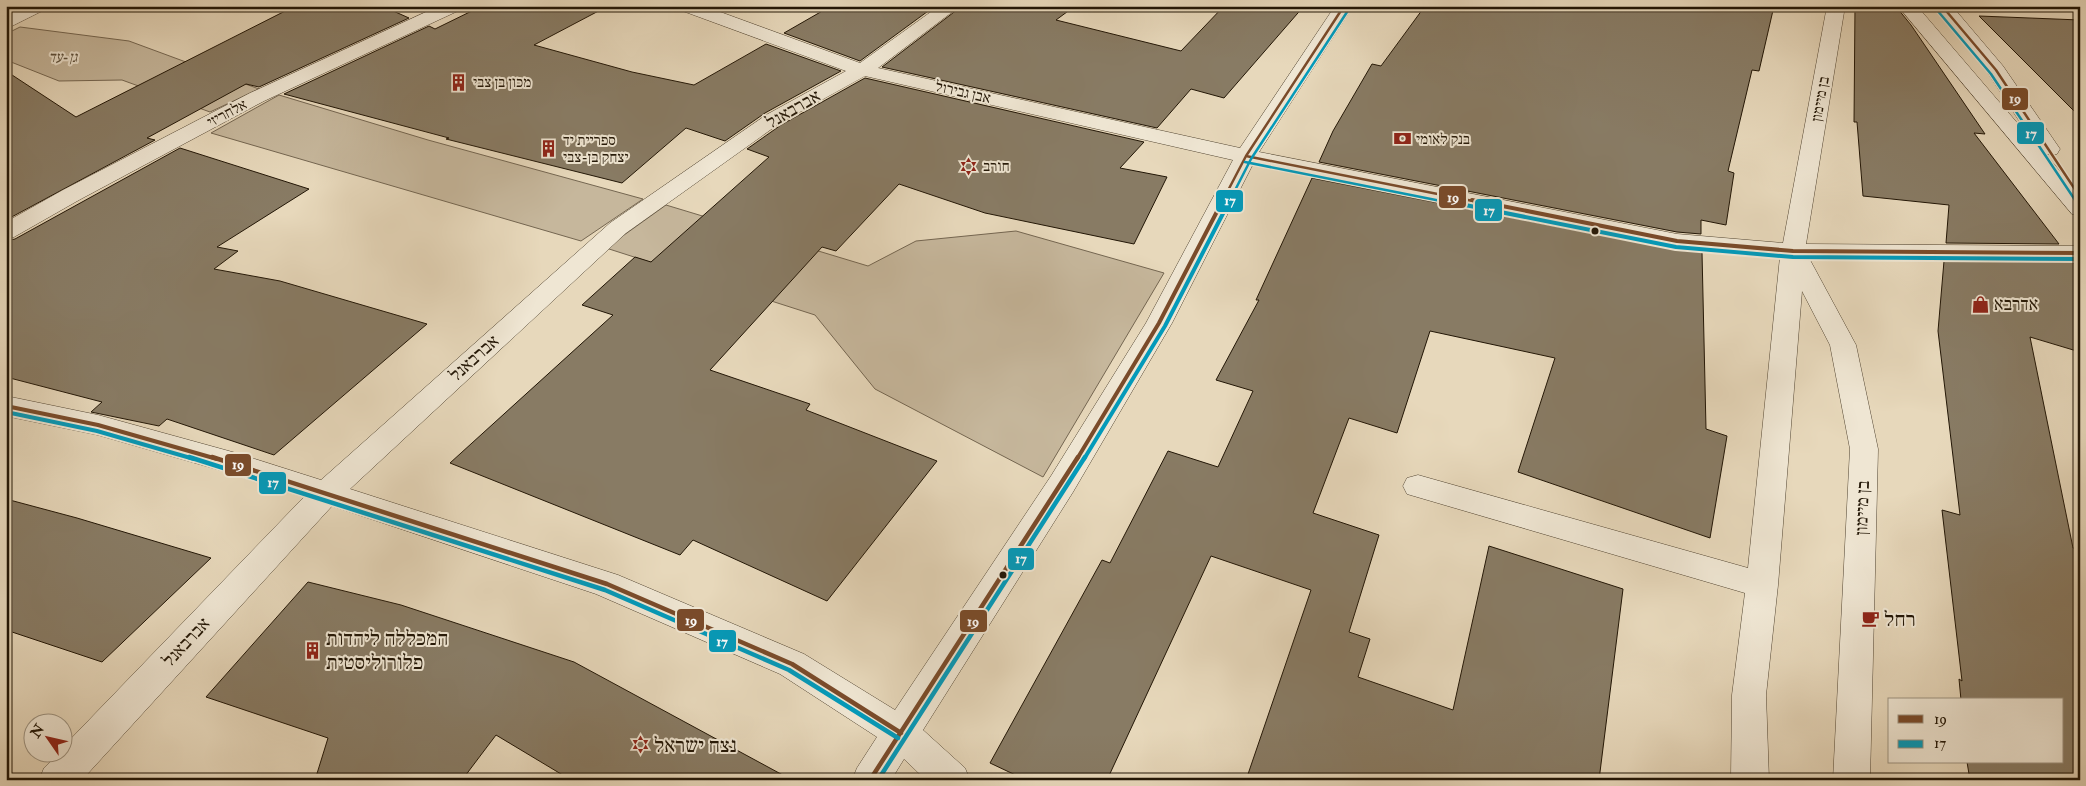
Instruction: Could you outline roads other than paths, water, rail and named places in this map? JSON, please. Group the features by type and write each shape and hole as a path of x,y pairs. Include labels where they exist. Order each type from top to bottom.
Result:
{"street":[{"path":"6,24 38,6"},
{"name":"אלחריזי","path":"6,232 71,195 257,97 454,6"},
{"name":"אבן גבירול","path":"686,6 862,70 1246,156 1677,241 1793,251 2080,253"},
{"name":"אברבאנל","path":"57,780 325,494 618,228 773,119 862,70 951,6"},
{"path":"870,780 1062,484 1159,323 1246,156 1344,6"},
{"name":"בן מיימון","path":"1750,780 1749,695 1762,585 1793,251 1836,6"},
{"path":"1907,6 2080,209"},
{"path":"1942,6 1996,70 2080,197"},
{"name":"בן מיימון","path":"1793,251 1843,345 1864,449 1851,780"},
{"path":"6,406 98,425 236,464 608,584 792,664 901,733 952,780"},
{"path":"1418,486 1762,585"}],"place":[{"name":"מכון בן צבי","path":"459,82"},
{"name":"בנק לאומי","path":"1402,139"},
{"name":"ספריית יד יצחק בן-צבי","path":"549,149"},
{"name":"חורב","path":"969,166"},
{"name":"אדרבא","path":"1980,304"},
{"name":"רחל","path":"1870,619"},
{"name":"המכללה ליהדות פלורוליסטית","path":"312,650"},
{"name":"נצח ישראל","path":"640,745"}],"park label":[{"name":"גן-עד","path":"63,57"}]}
